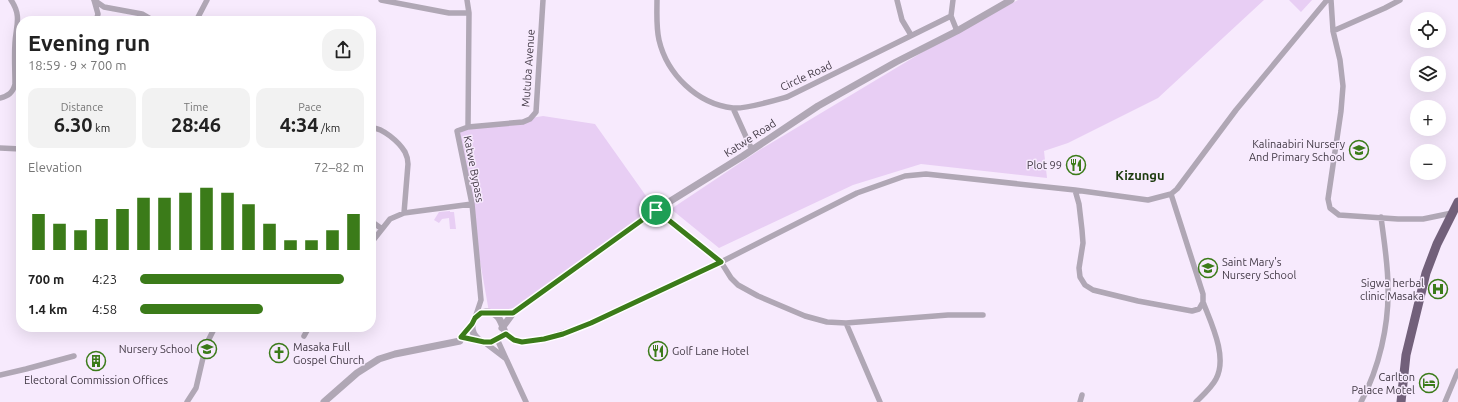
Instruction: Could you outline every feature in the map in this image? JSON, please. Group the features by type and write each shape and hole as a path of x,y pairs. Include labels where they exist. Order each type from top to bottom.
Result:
{"highway":[{"path":"1401,402 1406,355 1426,273 1437,244 1458,202"}],"street":[{"path":"11,0 17,16"},
{"path":"94,0 104,7 142,14 145,16"},
{"path":"94,0 98,14"},
{"path":"199,16 207,0"},
{"path":"381,0 449,13 469,13"},
{"name":"Katwe Bypass","path":"467,0 469,13 468,127 457,131 472,204 481,300 473,321"},
{"name":"Mutuba Avenue","path":"468,127 522,122 530,119 536,112 543,0"},
{"name":"Circle Road","path":"657,0 656,17 658,39 662,50 680,80 698,96 733,108 763,104 787,97 951,16"},
{"path":"897,0 902,20 912,35"},
{"path":"953,0 951,16 957,31"},
{"name":"Katwe Road","path":"504,331 513,313 656,210 752,150 818,106 1011,0"},
{"path":"490,313 497,316 504,331 514,340 522,342 544,339 563,334 591,323 721,262 857,193 905,176 926,174 1075,190 1148,200 1171,194 1178,189 1236,110 1327,0"},
{"path":"1331,0 1334,31 1340,60 1342,86 1341,111 1328,199 1330,208 1339,215 1381,218 1423,219 1452,213"},
{"path":"1334,31 1400,0"},
{"path":"98,14 104,7"},
{"path":"0,98 11,93 14,89 16,33"},
{"path":"733,108 752,150"},
{"path":"376,128 386,133 404,151 407,158 408,164 404,213"},
{"path":"0,148 16,149"},
{"path":"1075,190 1079,204 1083,236 1079,268 1080,277 1085,285 1093,290 1138,301 1192,311 1199,309 1203,302"},
{"path":"1171,194 1203,294 1203,302 1218,344 1221,365 1216,379 1196,402"},
{"path":"376,237 390,219 404,213 472,204"},
{"path":"656,210 721,262 730,278 734,281 758,296 805,316 827,322 846,323 983,315"},
{"path":"1361,402 1377,367 1386,316 1388,288 1381,218"},
{"path":"376,225 382,229"},
{"name":"Katwe Bypass","path":"481,300 490,313"},
{"path":"324,402 357,373 379,359 394,354 460,341 461,337 473,321 481,313 513,313"},
{"path":"473,321 472,332 476,338 505,358"},
{"path":"846,323 880,402"},
{"path":"461,337 483,342 491,342 497,339 504,331"},
{"path":"187,402 196,388 206,345 212,332"},
{"path":"304,336 306,332"},
{"path":"497,339 526,402"},
{"path":"0,375 74,356"},
{"path":"1445,402 1458,372"},
{"path":"1080,402 1082,395"}],"shaded area":[{"path":"1018,0 1264,0 1158,98 1068,143 1044,151 1047,178 921,164 853,185 719,248 671,209 761,149 931,47"},
{"path":"1289,0 1312,0 1301,12"},
{"path":"543,116 595,124 656,210 521,307 489,312 457,131"},
{"path":"439,212 454,212 456,229 450,229 449,218 442,219 439,223 434,220"}],"place":[{"name":"Kalinaabiri Nursery And Primary School","path":"1359,150"},
{"name":"Plot 99","path":"1076,165"},
{"name":"Saint Mary's Nursery School","path":"1208,268"},
{"name":"Sigwa herbal clinic Masaka","path":"1438,289"},
{"name":"Nursery School","path":"207,349"},
{"name":"Golf Lane Hotel","path":"658,351"},
{"name":"Masaka Full Gospel Church","path":"279,353"},
{"name":"Electoral Commission Offices","path":"96,361"},
{"name":"Carlton Palace Motel","path":"1429,383"}],"district":[{"name":"Kizungu","path":"1140,175"}],"route":[{"path":"656,210 721,262 591,323 563,334 532,342 514,340 506,334 491,342 461,337 475,318 481,313 513,313 656,210"}]}
